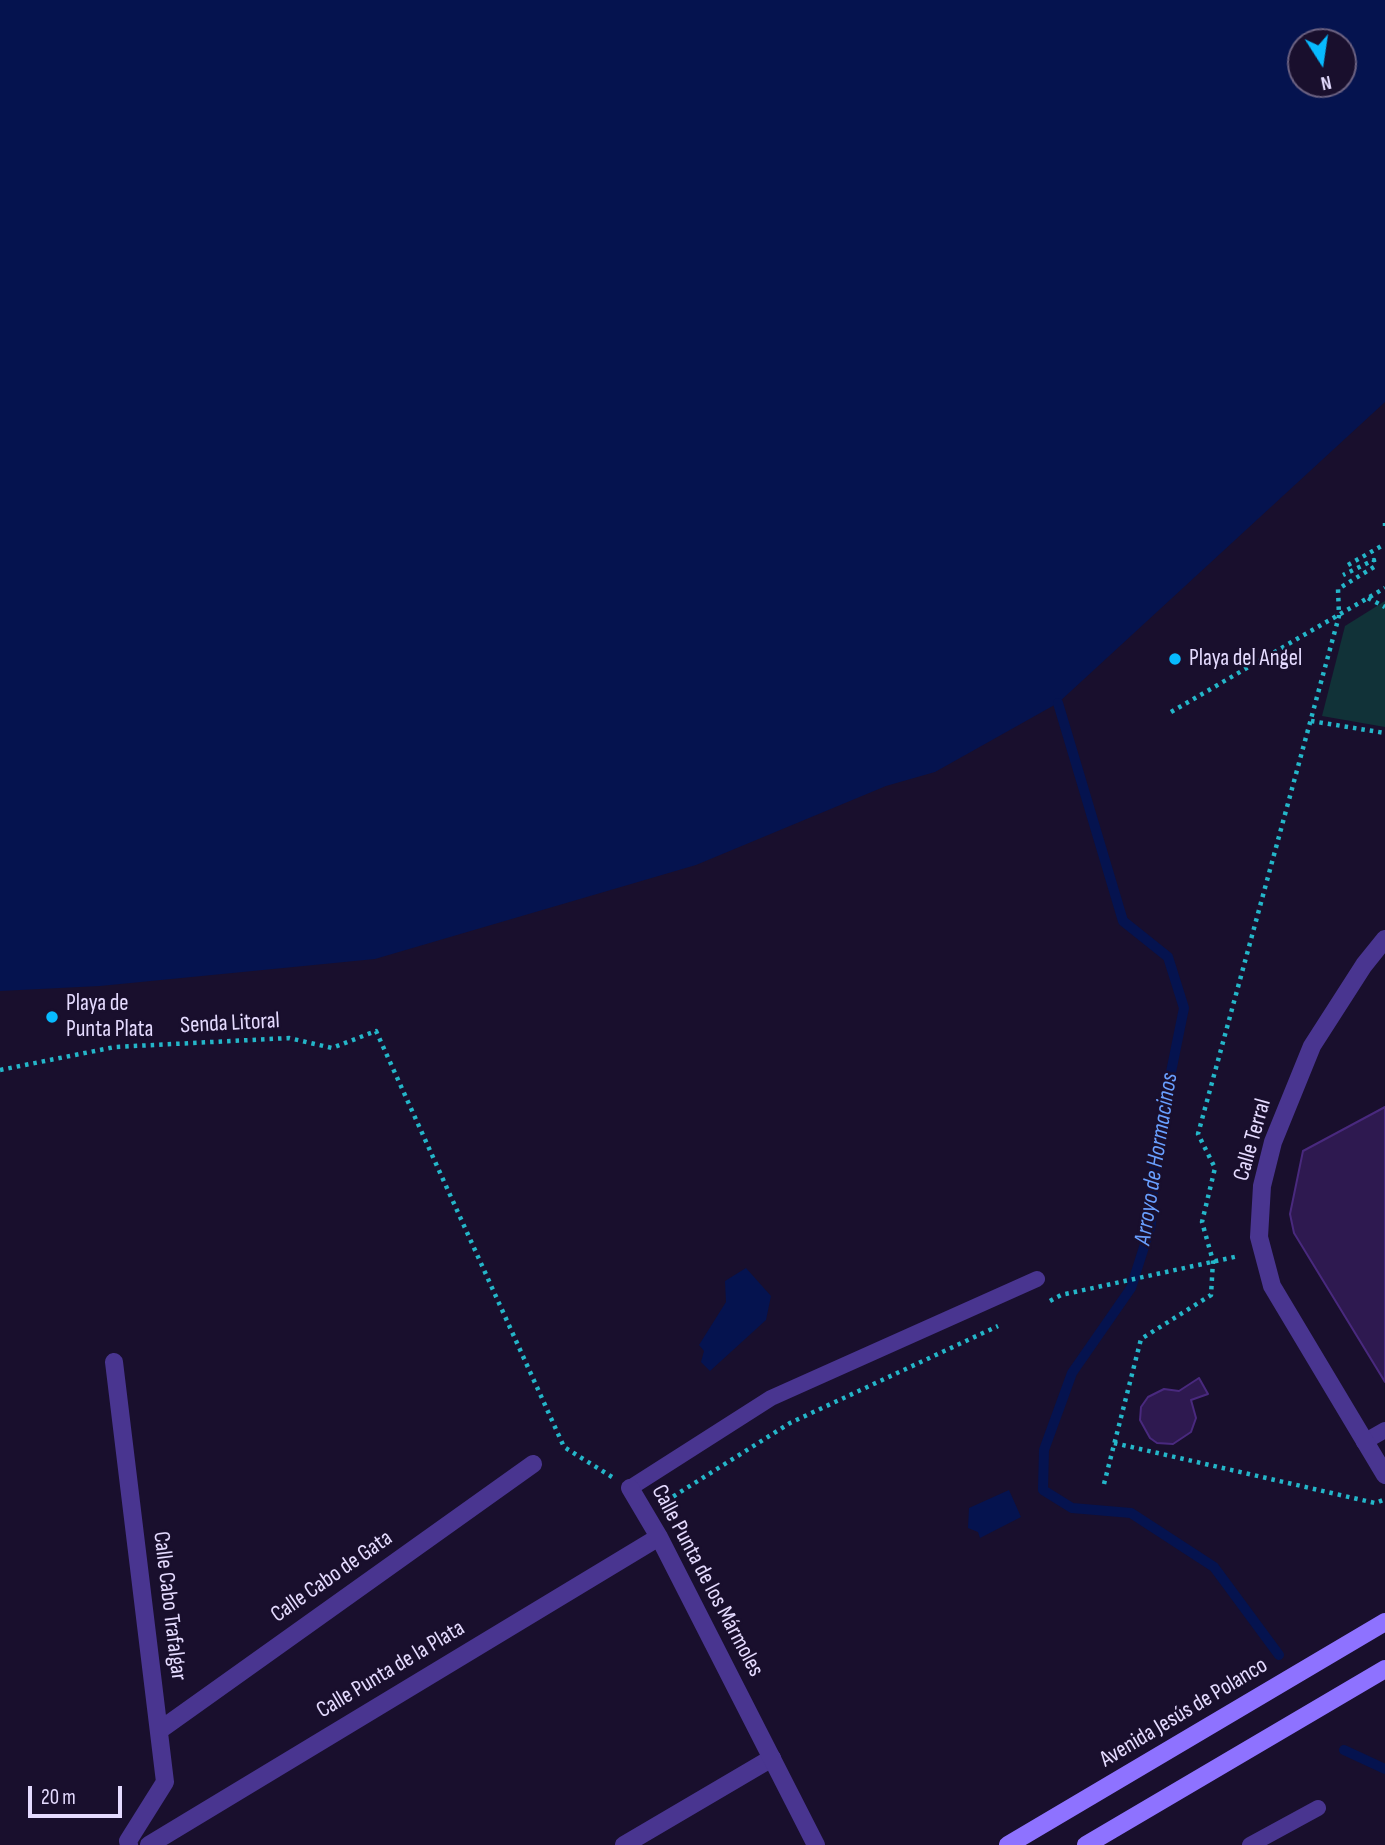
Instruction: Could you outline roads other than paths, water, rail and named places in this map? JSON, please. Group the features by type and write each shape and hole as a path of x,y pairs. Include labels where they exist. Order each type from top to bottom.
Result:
{"main road":[{"name":"Avenida Jesús de Polanco","path":"1009,1845 1385,1622"},
{"path":"1086,1845 1385,1669"}],"street":[{"name":"Calle Terral","path":"1385,939 1364,965 1312,1046 1273,1142 1262,1186 1259,1237 1272,1286 1385,1475"},
{"name":"Calle Cabo Trafalgar","path":"114,1362 165,1782 128,1841 129,1845"},
{"name":"Calle Cabo de Gata","path":"160,1730 533,1464"},
{"name":"Calle Punta de los Mármoles","path":"630,1488 659,1537 816,1845"},
{"name":"Calle Punta de la Plata","path":"149,1845 659,1537"},
{"path":"624,1845 772,1758"}],"lane":[{"name":"Calle Punta de los Mármoles","path":"630,1488 771,1398 1037,1279"},
{"path":"1364,1442 1385,1430"},
{"path":"1250,1845 1318,1808"}],"waterway":[{"name":"Arroyo de Hormacinos","path":"1058,703 1123,921 1168,957 1184,1008 1156,1146 1151,1225 1131,1288 1072,1373 1044,1450 1043,1490 1072,1508 1131,1513 1214,1567 1279,1655"},
{"name":"Arroyo de Hormacinos","path":"1344,1750 1385,1769"}],"place":[{"name":"Playa del Angel","path":"1175,659"},
{"name":"Playa de Punta Plata","path":"52,1017"}]}
